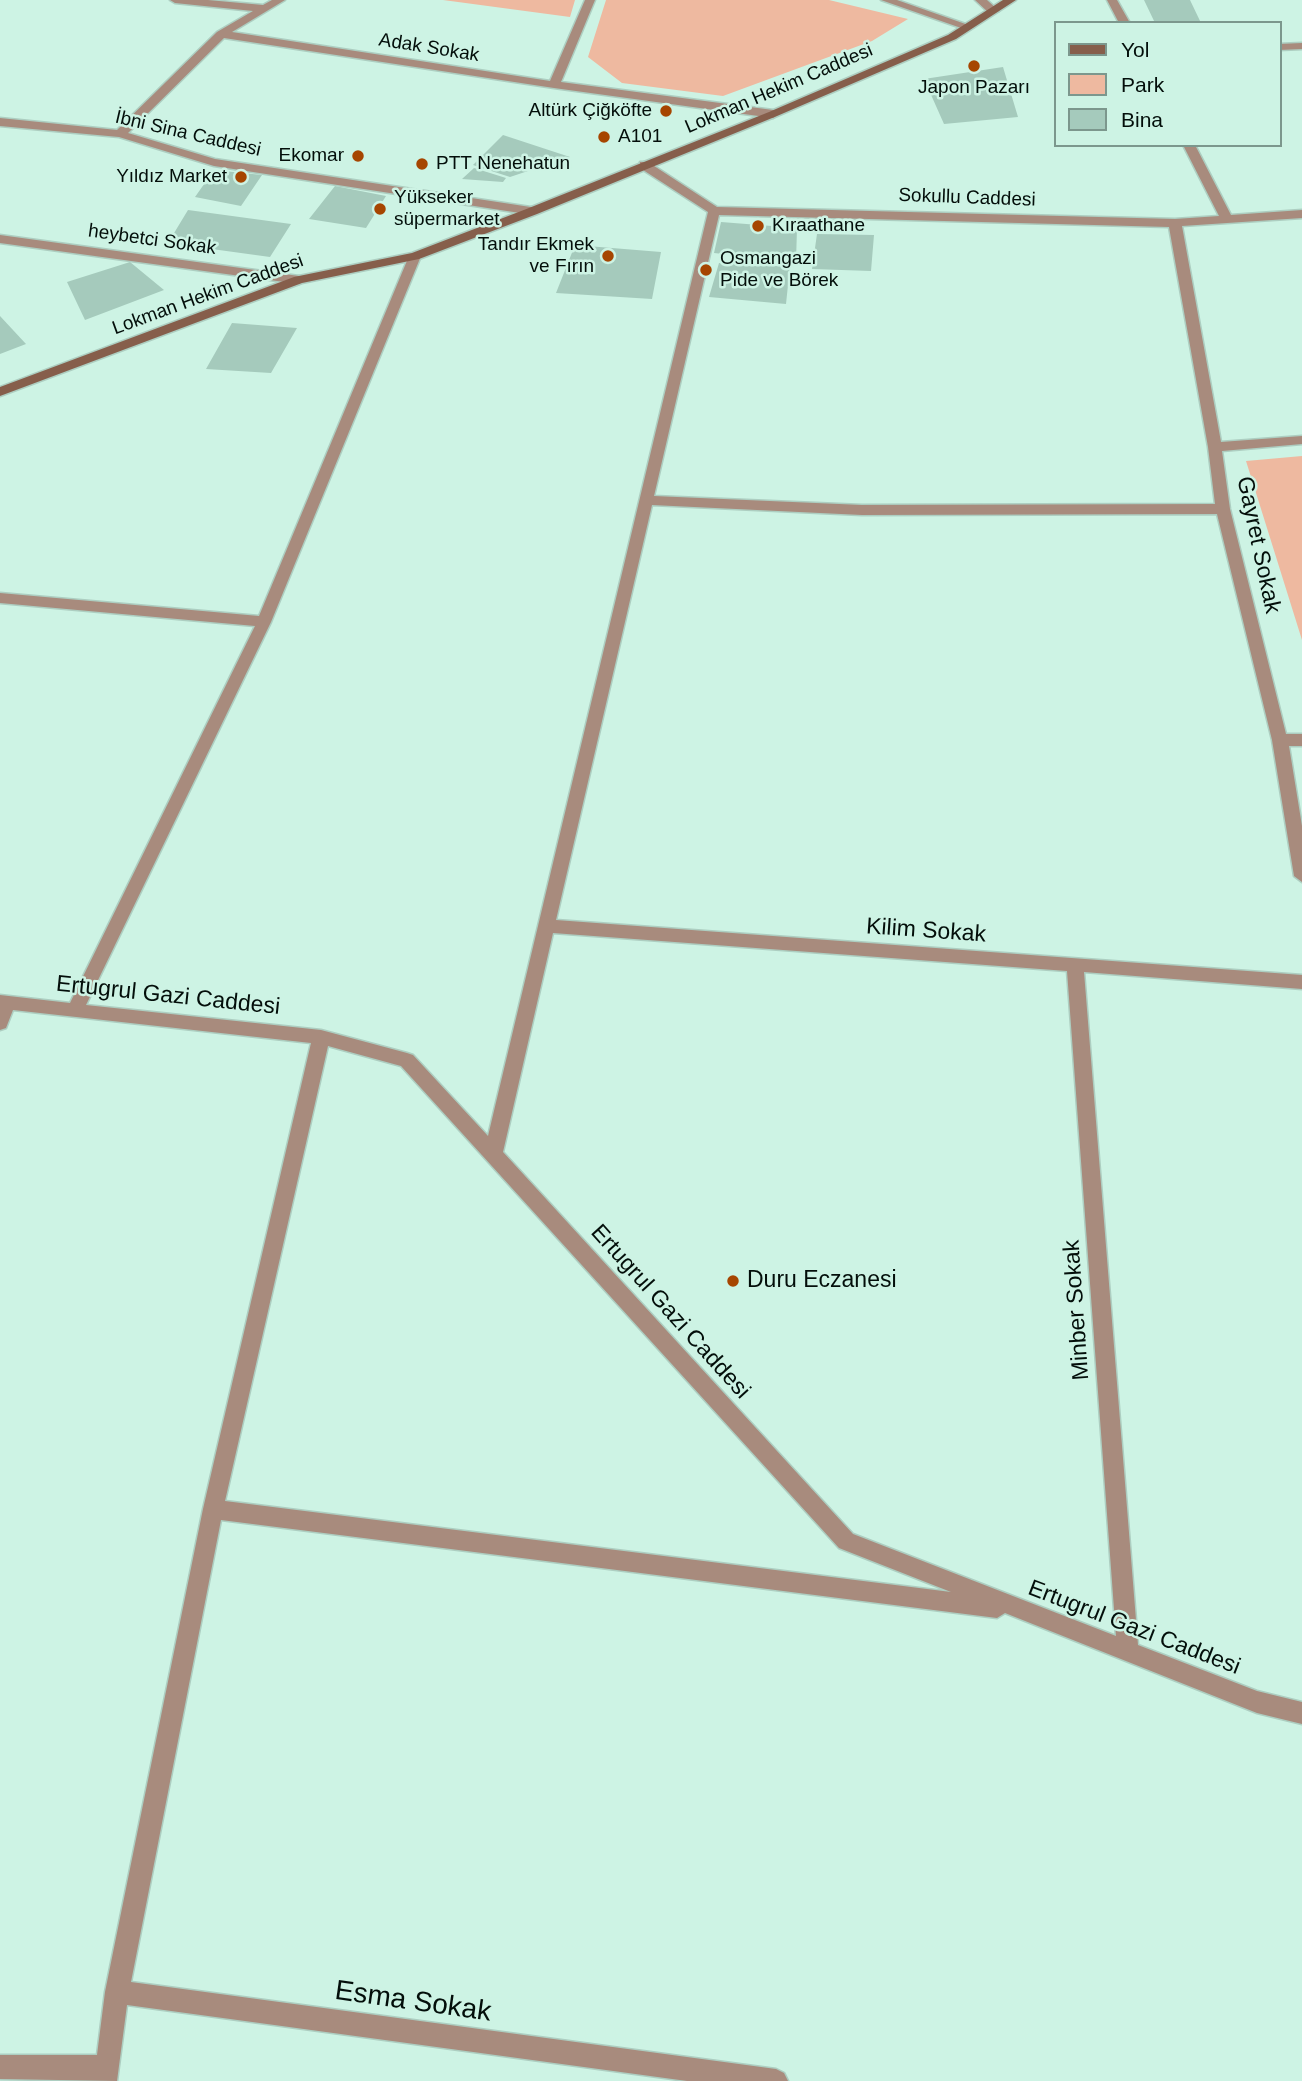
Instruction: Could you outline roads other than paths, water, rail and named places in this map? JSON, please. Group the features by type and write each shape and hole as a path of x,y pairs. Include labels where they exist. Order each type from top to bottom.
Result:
{"street":[{"path":"175,0 266,9"},
{"path":"120,134 221,34 279,0"},
{"path":"554,85 590,0"},
{"path":"886,0 968,27"},
{"path":"980,0 993,11"},
{"name":"Lokman Hekim Caddesi","path":"0,392 299,280 415,256 533,211 773,114 951,37 1011,0"},
{"path":"1112,0 1124,21"},
{"name":"Adak Sokak","path":"221,34 554,85 773,114"},
{"path":"1281,47 1302,46"},
{"name":"İbni Sina Caddesi","path":"0,121 120,134 214,162 533,211"},
{"path":"1190,147 1227,219"},
{"path":"493,1154 714,211 644,165"},
{"name":"Sokullu Caddesi","path":"714,211 1175,223 1302,214"},
{"name":"Gayret Sokak","path":"1175,223 1215,447 1223,509 1280,740 1302,876"},
{"name":"heybetci Sokak","path":"0,239 299,280"},
{"path":"75,1010 264,622 415,256"},
{"path":"1215,447 1302,440"},
{"path":"646,500 862,510 1223,509"},
{"path":"0,598 264,622"},
{"path":"1280,740 1302,740"},
{"name":"Kilim Sokak","path":"546,926 1302,982"},
{"name":"Minber Sokak","path":"1075,965 1128,1652"},
{"path":"0,1023 3,1002"},
{"name":"Ertugrul Gazi Caddesi","path":"3,1002 321,1037 407,1060 846,1541 1257,1702 1302,1713"},
{"path":"0,2067 106,2074 117,1992 213,1509 321,1037"},
{"path":"213,1509 1025,1612"},
{"name":"Esma Sokak","path":"117,1992 776,2081"}],"place":[{"name":"Japon Pazarı","path":"974,66"},
{"name":"Altürk Çiğköfte","path":"666,111"},
{"name":"A101","path":"604,137"},
{"name":"Ekomar","path":"358,156"},
{"name":"PTT Nenehatun","path":"422,164"},
{"name":"Yıldız Market","path":"241,177"},
{"name":"Yükseker süpermarket","path":"380,209"},
{"name":"Kıraathane","path":"758,226"},
{"name":"Tandır Ekmek ve Fırın","path":"608,256"},
{"name":"Osmangazi Pide ve Börek","path":"706,270"},
{"name":"Duru Eczanesi","path":"733,1281"}]}
